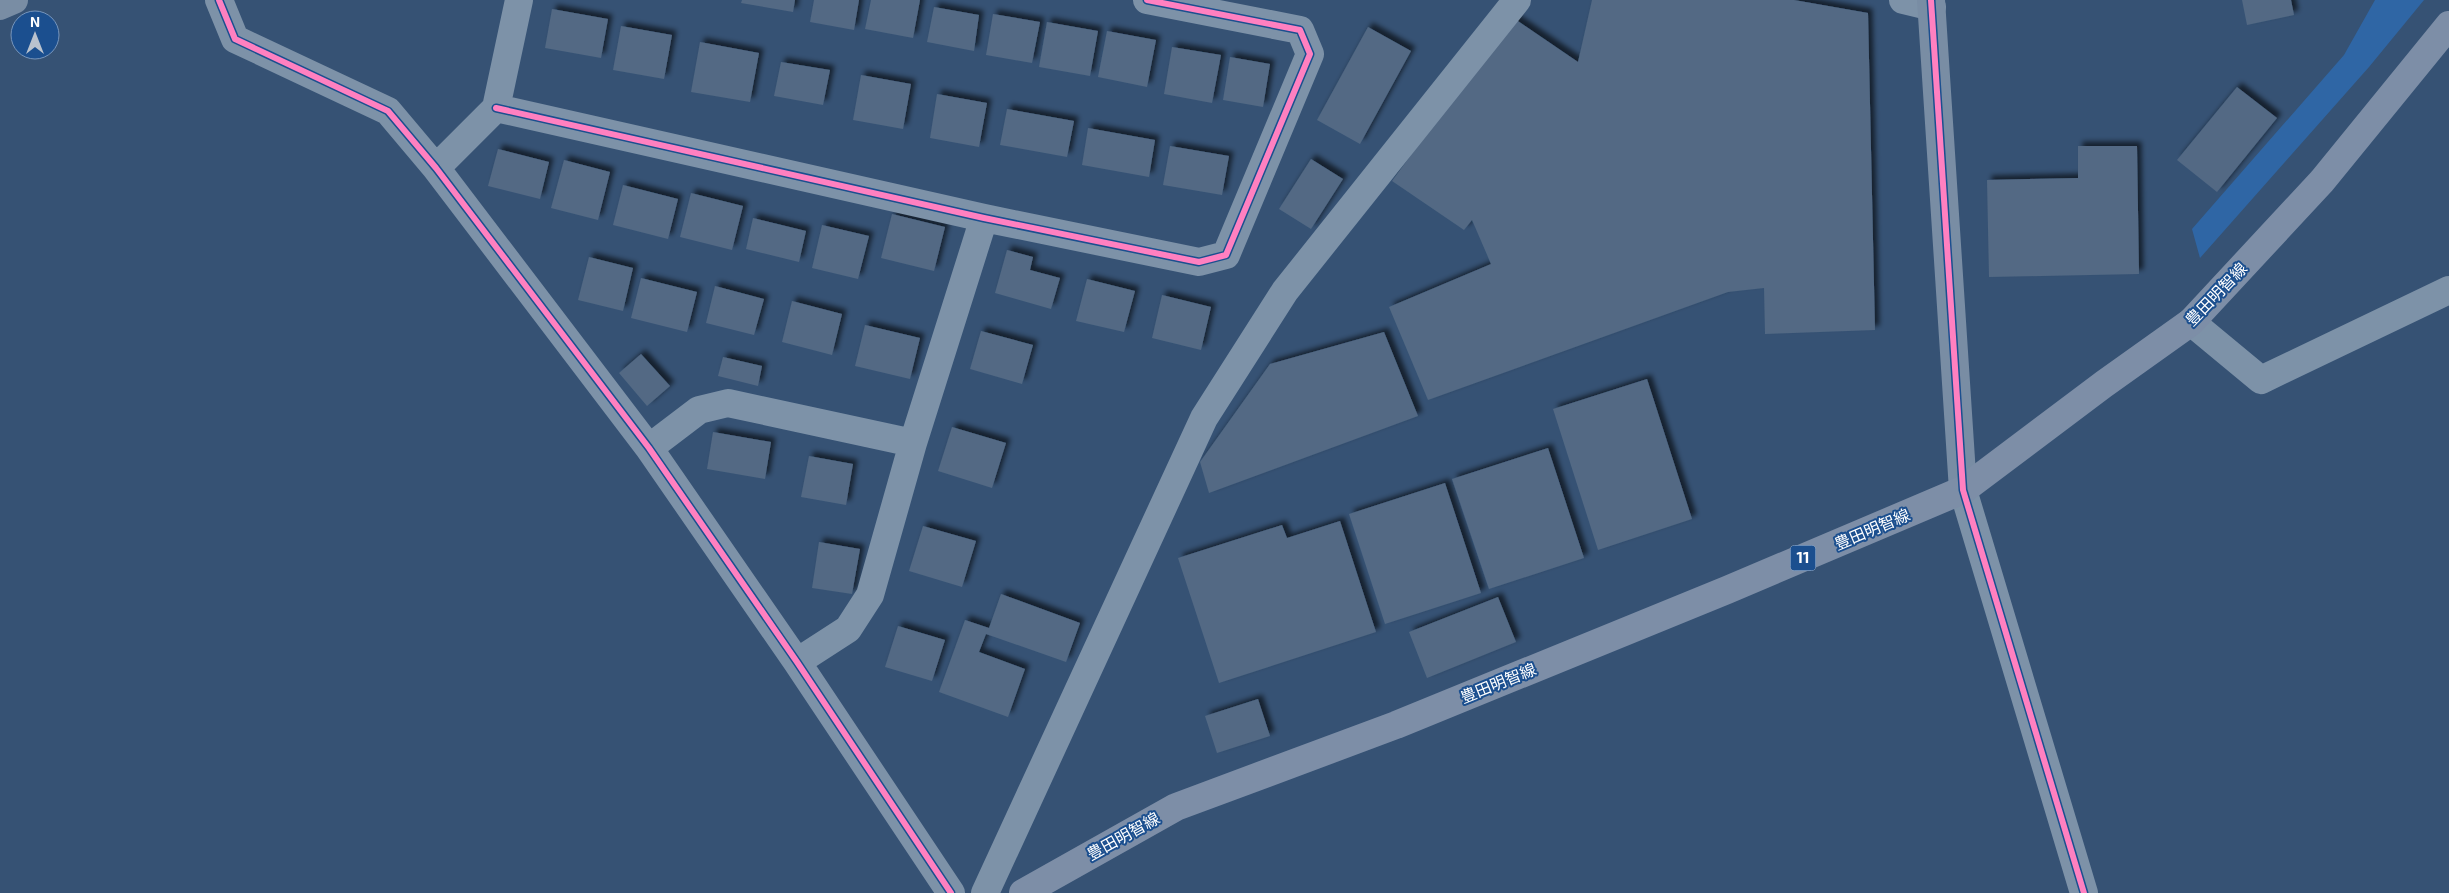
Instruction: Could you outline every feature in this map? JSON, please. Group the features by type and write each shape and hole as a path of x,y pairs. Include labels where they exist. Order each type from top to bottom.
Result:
{"main road":[{"name":"豊田明智線","path":"1023,893 1176,807 1424,713 1728,590 1963,490 2104,384 2191,322 2322,181 2449,26"}],"street":[{"path":"0,6 14,0"},
{"path":"219,0 235,39 388,111 436,168 650,448 797,662 951,893"},
{"path":"436,168 496,108 519,0"},
{"path":"496,108 984,218 1199,262 1226,255 1310,54 1300,30 1147,0"},
{"path":"984,893 1204,418 1285,291 1517,0"},
{"path":"1903,0 1932,4 1963,490 2084,893"},
{"path":"797,662 848,629 870,595 913,443 984,218"},
{"path":"2191,322 2261,380 2449,290"},
{"path":"650,448 698,410 728,403 913,443"}],"shaded area":[{"path":"2375,0 2424,0 2369,67 2200,258 2192,229 2344,55"}],"building":[{"path":"742,0 795,0 793,12 741,3"},
{"path":"814,0 859,0 854,30 810,22"},
{"path":"871,0 920,0 913,38 865,29"},
{"path":"1592,0 1794,0 1868,13 1875,330 1765,334 1764,288 1728,292 1428,400 1389,307 1491,264 1472,220 1464,230 1392,181 1512,17 1578,62"},
{"path":"2242,0 2291,0 2294,15 2247,25"},
{"path":"934,7 979,15 974,51 927,42"},
{"path":"552,9 608,19 601,58 545,48"},
{"path":"993,14 1040,22 1032,63 986,55"},
{"path":"1047,22 1098,31 1090,76 1039,67"},
{"path":"621,26 672,35 664,79 613,70"},
{"path":"1368,27 1411,51 1360,144 1317,120"},
{"path":"1107,31 1156,40 1147,87 1098,77"},
{"path":"700,42 759,53 750,102 691,92"},
{"path":"1172,47 1221,55 1212,103 1164,94"},
{"path":"1230,57 1270,64 1263,107 1223,100"},
{"path":"781,62 830,70 823,105 774,96"},
{"path":"861,75 911,84 903,129 853,120"},
{"path":"2237,87 2277,118 2217,192 2177,160"},
{"path":"937,94 987,103 979,147 930,138"},
{"path":"1007,109 1074,121 1067,157 1000,145"},
{"path":"1088,128 1155,140 1149,177 1082,165"},
{"path":"1170,146 1229,156 1222,195 1163,185"},
{"path":"2078,146 2137,146 2139,274 1989,277 1987,180 2078,178"},
{"path":"498,149 549,162 540,199 488,186"},
{"path":"1311,159 1343,179 1311,229 1279,209"},
{"path":"564,160 610,172 598,220 551,208"},
{"path":"623,185 678,199 668,239 613,225"},
{"path":"691,193 743,206 732,250 680,237"},
{"path":"892,214 945,227 934,271 881,258"},
{"path":"753,218 806,231 799,262 746,249"},
{"path":"822,225 869,236 858,279 812,268"},
{"path":"1007,250 1033,257 1030,270 1060,278 1051,309 995,293"},
{"path":"589,257 633,268 623,311 578,300"},
{"path":"641,278 697,292 687,332 631,318"},
{"path":"1087,279 1135,291 1124,332 1076,321"},
{"path":"715,286 764,299 754,335 706,323"},
{"path":"1162,295 1211,307 1201,350 1152,338"},
{"path":"792,301 842,314 832,355 782,342"},
{"path":"865,325 920,338 910,379 855,366"},
{"path":"981,331 1033,345 1022,384 970,369"},
{"path":"1384,332 1418,416 1209,493 1200,462 1270,364"},
{"path":"641,354 670,386 647,406 619,373"},
{"path":"723,357 762,366 758,386 718,376"},
{"path":"1647,379 1692,519 1598,550 1553,409"},
{"path":"952,427 1006,443 992,488 938,471"},
{"path":"713,432 771,442 765,479 707,469"},
{"path":"1548,448 1584,558 1489,589 1452,479"},
{"path":"809,456 853,464 846,505 801,497"},
{"path":"1445,483 1481,593 1385,624 1349,514"},
{"path":"1340,521 1376,632 1219,683 1178,558 1282,525 1287,538"},
{"path":"923,526 976,541 962,587 909,571"},
{"path":"819,542 860,549 852,594 812,588"},
{"path":"1001,594 1080,623 1066,662 986,634 979,652 1025,669 1008,717 939,692 965,620 989,628"},
{"path":"1498,597 1516,642 1427,678 1409,632"},
{"path":"898,626 945,640 932,681 885,667"},
{"path":"1258,699 1270,736 1217,753 1205,716"}],"cycle path":[{"path":"219,0 235,39 388,111 436,168 649,448 797,662 951,893"},
{"path":"496,108 984,218 1199,262 1226,255 1310,54 1300,30 1147,0"},
{"path":"1931,0 1963,490 2084,893"}]}
